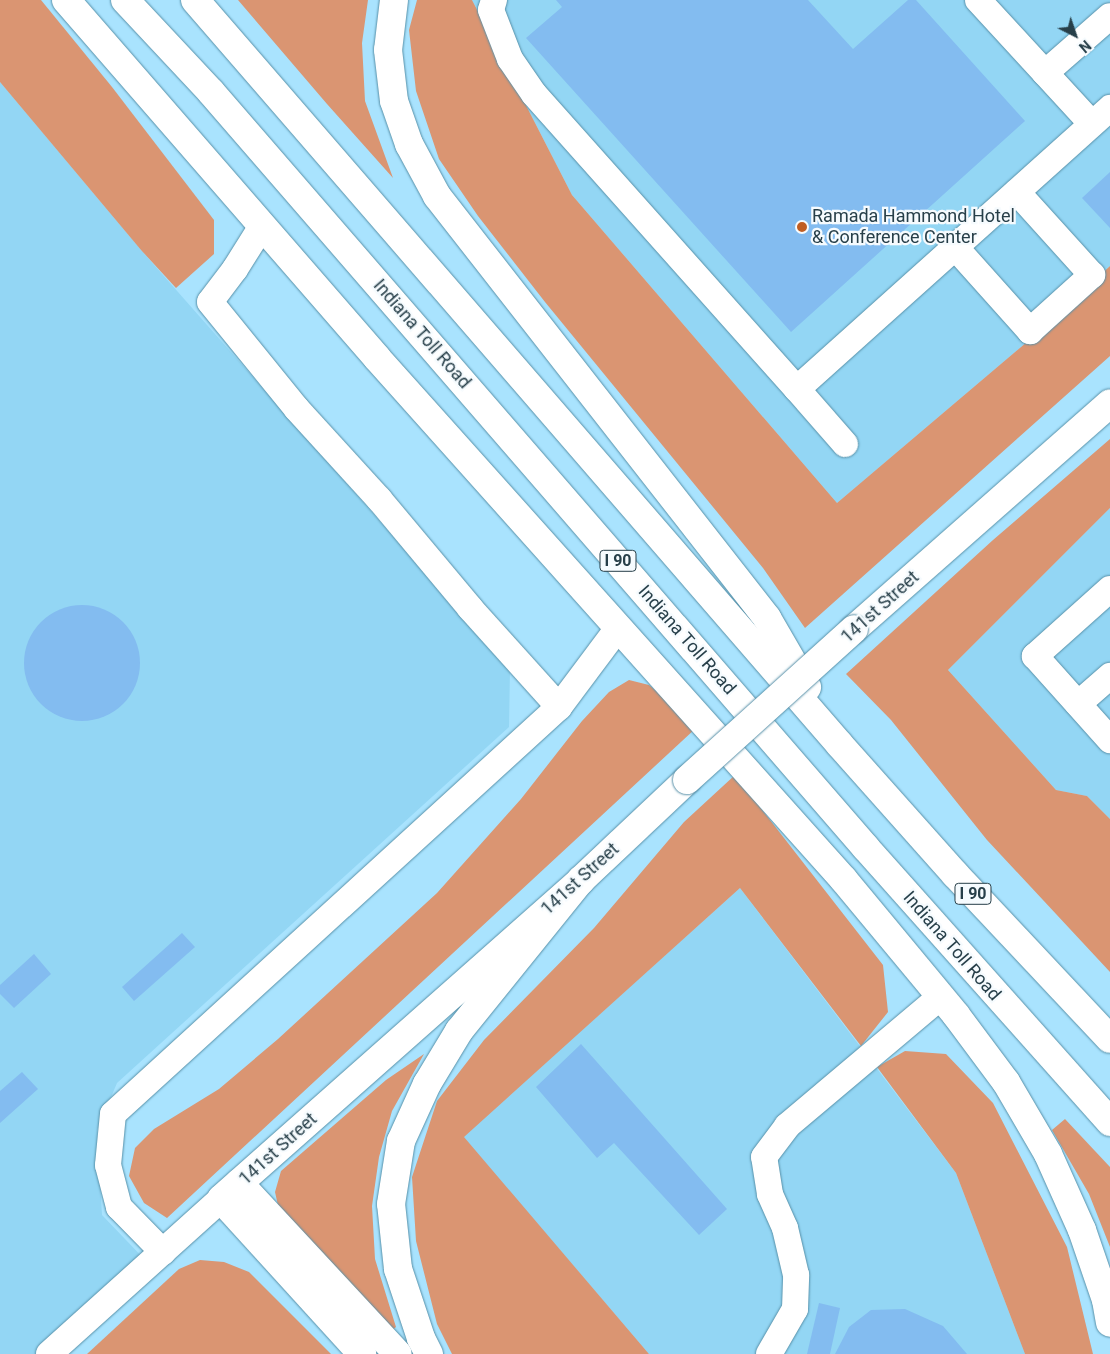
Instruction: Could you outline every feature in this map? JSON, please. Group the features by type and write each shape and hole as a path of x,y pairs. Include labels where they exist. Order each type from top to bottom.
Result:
{"main road":[{"path":"66,0 262,226 844,880 940,997 1006,1082 1048,1154 1082,1230 1106,1300 1110,1323"},
{"name":"Indiana Toll Road","path":"125,0 211,92 866,848 1110,1122"},
{"name":"I 90","path":"195,0 840,745 955,874 1110,1039"},
{"path":"394,0 388,50 394,100 409,144 437,196 767,618 840,745"},
{"name":"141st Street","path":"230,1191 581,880 687,780 1110,403"},
{"path":"430,1354 421,1338 398,1269 391,1204 401,1141 427,1084 459,1031 581,880"},
{"path":"230,1191 362,1354"},
{"path":"230,1191 398,1354"}],"street":[{"path":"494,0 491,10 510,59 534,94 845,444"},
{"path":"797,389 1101,116 1045,73 978,0"},
{"path":"1045,73 1110,16"},
{"path":"955,247 1030,331 1092,276 1017,192"},
{"path":"262,226 235,269 210,302 297,410 379,499 470,608 559,707"},
{"path":"1110,589 1035,656 1110,740"},
{"path":"163,1252 119,1207 108,1165 113,1114 559,707 618,628"},
{"path":"1078,704 1110,676"},
{"path":"769,1354 795,1309 796,1275 785,1228 770,1194 764,1156 787,1126 940,997"},
{"name":"141st Street","path":"49,1354 230,1191"}],"shaded area":[{"path":"0,0 41,0 112,87 214,220 214,254 176,288 141,250 0,82"},
{"path":"238,0 368,0 362,43 365,101 393,178 327,104"},
{"path":"417,0 472,0 572,195 837,503 1034,336 1110,266 1110,356 805,628 763,568 545,302 478,216 439,159 416,91 409,30"},
{"path":"472,0 1110,0 1110,266 1034,336 837,503 572,195"},
{"path":"0,82 141,250 510,669 509,727 117,1083 97,1130 102,1215 149,1264 49,1354 0,1354"},
{"path":"1110,439 1110,508 948,670 1056,790 1087,796 1110,819 1110,972 987,840 891,720 846,674 993,540"},
{"path":"1110,508 1110,819 1087,796 1056,790 948,670"},
{"path":"629,680 649,685 673,705 695,729 167,1218 144,1203 129,1176 135,1148 154,1129 219,1089 278,1039 437,893 521,799 582,721 609,692"},
{"path":"735,775 883,965 888,1012 861,1046 740,888 464,1137 649,1354 452,1354 437,1324 416,1241 412,1177 437,1101 484,1040 594,928 684,822"},
{"path":"740,888 956,1173 1025,1354 649,1354 463,1137"},
{"path":"905,1051 946,1054 993,1103 1067,1247 1093,1354 1025,1354 956,1173 877,1067"},
{"path":"424,1054 392,1111 379,1157 372,1206 375,1259 396,1327 391,1331 279,1210 275,1192 281,1171 386,1080"},
{"path":"1065,1119 1110,1167 1110,1247 1089,1194 1052,1130"},
{"path":"200,1260 224,1262 249,1272 331,1354 87,1354 179,1269"}],"building":[{"name":"Ramada Hammond Hotel & Conference Center","path":"556,0 808,0 853,49 908,0 916,0 1025,121 791,332 526,38 562,7"},
{"path":"1110,172 1110,228 1082,198"},
{"path":"82,605 104,609 123,622 136,641 140,663 136,685 123,704 104,717 82,721 60,717 41,704 28,685 24,663 28,641 41,622 60,609"},
{"path":"182,933 195,947 134,1001 122,987"},
{"path":"34,954 51,974 14,1008 0,994 0,985"},
{"path":"581,1044 727,1209 699,1235 614,1143 597,1158 536,1087"},
{"path":"22,1072 38,1089 0,1123 0,1091"},
{"path":"819,1303 840,1308 830,1354 807,1354"},
{"path":"905,1309 943,1326 967,1354 835,1354 849,1327 871,1310"}],"place":[{"name":"Ramada Hammond Hotel & Conference Center","path":"802,227"}]}
